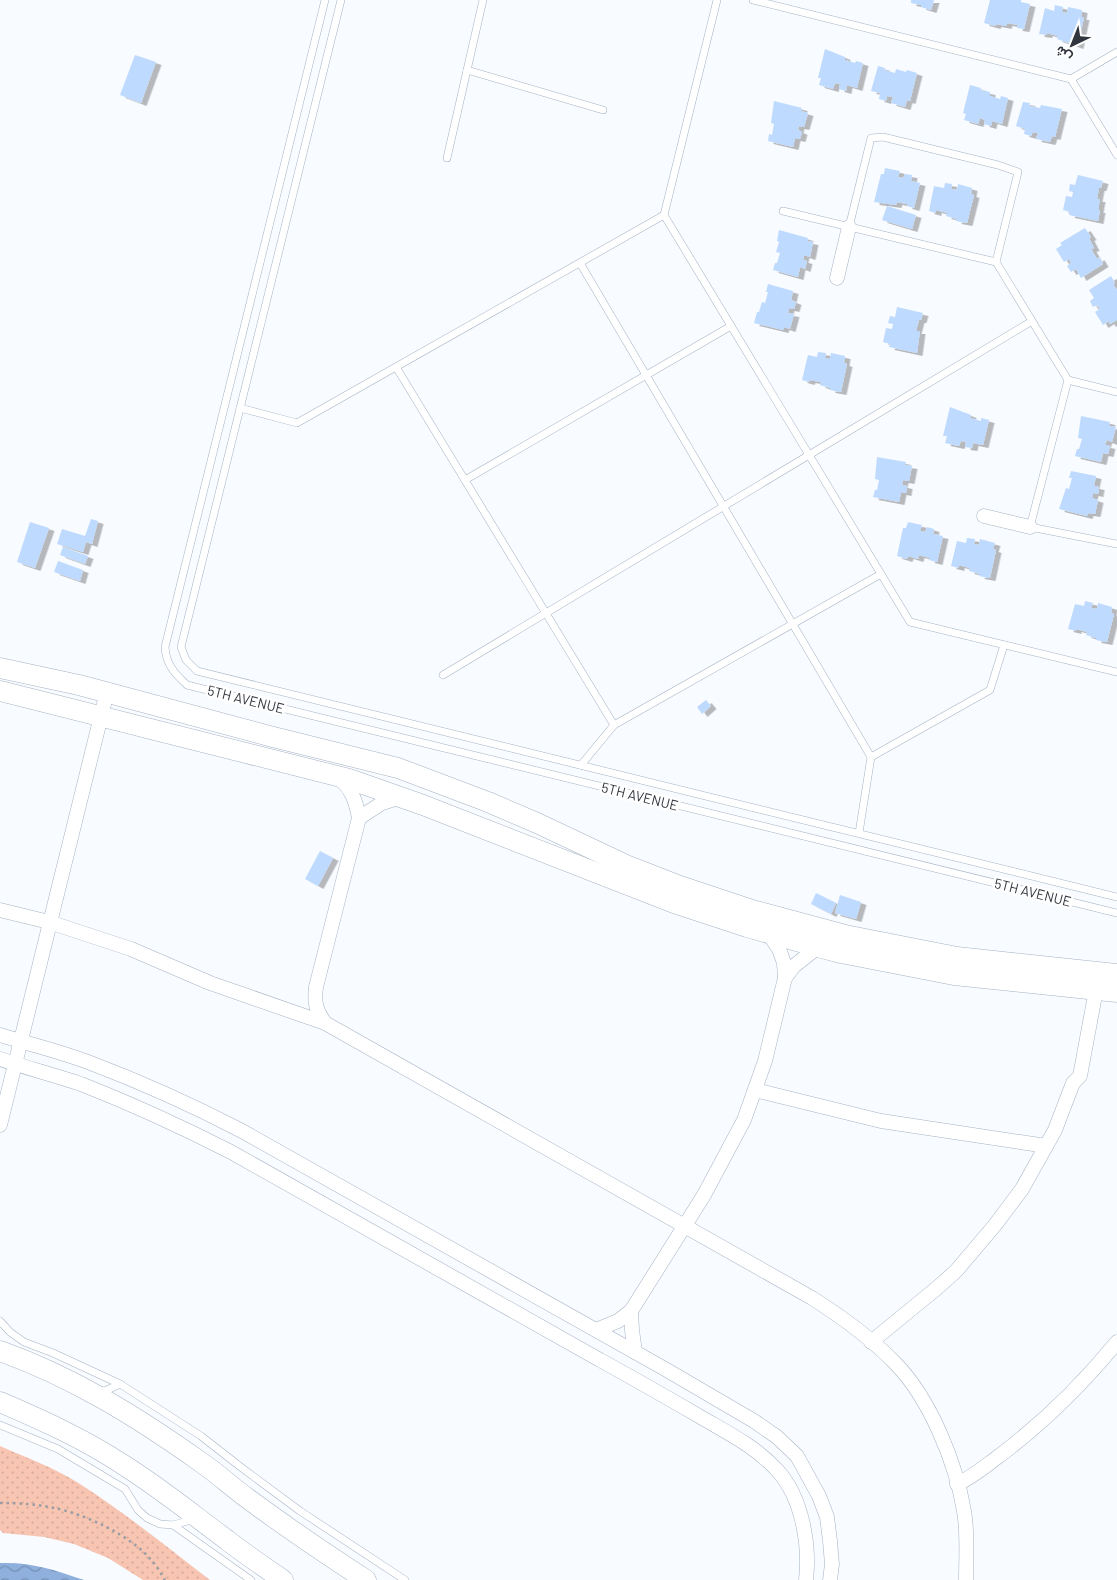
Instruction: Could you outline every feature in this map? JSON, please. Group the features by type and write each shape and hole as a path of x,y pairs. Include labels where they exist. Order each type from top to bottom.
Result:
{"main road":[{"path":"0,668 107,692 273,737 398,768 520,816 626,866 752,910 845,935 956,956 1117,974"},
{"path":"0,691 334,775 401,797 674,903 818,947 954,975 1117,992"},
{"path":"0,1351 53,1373 93,1393 152,1428 337,1562 366,1580"},
{"path":"0,1402 79,1439 122,1464 283,1580"}],"street":[{"path":"837,278 849,227"},
{"path":"984,516 1030,527"},
{"path":"0,1125 107,692"},
{"path":"326,1023 319,1014 314,1001 316,987 359,818 351,791 345,783 334,775"},
{"path":"359,818 382,803 401,797"},
{"path":"0,910 49,922 131,949 210,983 326,1023 812,1298 850,1323 896,1364 927,1408 943,1440 964,1510 966,1580"},
{"path":"596,1330 618,1321 631,1311 704,1195 744,1120 765,1061 785,978 784,963 779,949 768,933"},
{"path":"785,978 794,966 818,947"},
{"path":"872,1342 956,1271 995,1225 1022,1189 1055,1130 1073,1083 1080,1076 1096,990"},
{"path":"0,1035 86,1061 191,1105 242,1131 754,1421 777,1437 797,1456 819,1496 827,1517 832,1564 830,1580"},
{"path":"0,1060 112,1096 222,1148 742,1441 760,1454 778,1471 797,1505 804,1523 807,1543 808,1563 806,1580"},
{"path":"755,1090 881,1121 1046,1146"},
{"path":"631,1311 635,1352"},
{"path":"957,1484 1008,1450 1049,1414 1076,1389 1117,1342"}],"lane":[{"name":"5TH AVENUE","path":"325,0 165,646 169,666 187,684 1117,913"},
{"path":"341,0 240,408 297,423 664,215"},
{"path":"446,158 483,0"},
{"path":"717,0 664,215 910,622 1117,672"},
{"path":"753,0 1071,79 1117,52"},
{"path":"467,70 603,110"},
{"path":"1071,79 1117,155"},
{"path":"849,227 871,138 883,136 1018,172 996,262 1068,380 1117,392"},
{"path":"783,212 996,262"},
{"path":"580,263 871,757 859,833"},
{"path":"443,675 1032,321"},
{"path":"465,480 731,326"},
{"path":"396,367 614,725"},
{"path":"1068,380 1030,527 1117,544"},
{"name":"5TH AVENUE","path":"240,408 181,647 186,660 198,671 1117,896"},
{"path":"582,765 614,725 881,574"},
{"path":"871,757 990,690 1004,645"},
{"path":"0,1321 10,1332 24,1342 53,1353 120,1384 201,1436 300,1511 405,1580"},
{"path":"93,1393 107,1390 120,1384"},
{"path":"0,1425 66,1454 125,1489 138,1510 147,1518 160,1524 173,1526 199,1518"},
{"path":"173,1526 251,1580"}],"path":[{"path":"0,1503 28,1503 56,1508 100,1524 128,1539 152,1560 165,1580"}],"shaded area":[{"path":"0,1446 51,1468 80,1484 130,1518 210,1580 143,1580 108,1558 74,1544 44,1537 3,1533 0,1530"}],"water":[{"path":"0,1563 33,1565 84,1580 0,1580"}],"building":[{"path":"911,0 934,0 931,10 911,3"},
{"path":"990,0 1021,0 1021,2 1030,4 1024,29 1017,28 1018,25 1007,23 1006,26 996,24 995,26 984,23"},
{"path":"1055,5 1063,7 1062,12 1067,13 1068,7 1082,10 1081,17 1084,17 1078,46 1057,39 1058,36 1047,33 1047,35 1039,34 1045,8 1054,11"},
{"path":"825,49 845,57 845,60 863,63 857,88 847,85 846,91 839,89 840,84 835,83 833,89 819,85 821,78 818,78"},
{"path":"135,55 156,62 141,103 120,95"},
{"path":"878,66 895,73 896,69 917,73 910,101 907,100 905,107 891,103 893,97 887,96 886,101 879,99 880,93 871,91"},
{"path":"970,85 990,92 990,96 1000,99 1001,96 1008,98 1002,124 992,121 991,126 984,124 985,120 980,118 978,124 964,120 966,114 963,113"},
{"path":"774,101 802,108 801,111 808,113 804,127 799,126 798,130 802,132 800,139 795,138 793,147 768,141 769,134 772,135 774,124 771,123"},
{"path":"1023,102 1030,103 1029,106 1040,108 1041,105 1062,109 1055,137 1052,136 1050,142 1036,139 1038,133 1033,132 1031,136 1024,134 1025,129 1016,126"},
{"path":"885,168 900,171 898,177 903,178 905,174 912,175 911,181 920,183 914,208 897,202 896,205 874,202 881,174 884,174"},
{"path":"1078,175 1103,181 1101,188 1099,188 1097,199 1100,199 1098,221 1069,215 1070,212 1063,210 1066,196 1072,197 1073,192 1069,191 1070,184 1075,185"},
{"path":"945,183 952,184 951,189 957,190 958,184 972,188 971,194 974,195 967,223 956,221 957,219 946,216 947,213 936,210 936,213 929,211 934,186 944,188"},
{"path":"887,206 916,215 912,229 882,220"},
{"path":"1085,228 1091,237 1089,238 1094,248 1091,249 1097,259 1099,257 1103,264 1081,278 1076,269 1071,272 1067,266 1071,263 1069,259 1064,262 1056,249 1062,245 1060,243"},
{"path":"779,230 808,238 807,241 813,242 810,257 804,255 803,260 807,261 805,269 800,267 798,277 773,270 780,253 776,252 779,242 777,241"},
{"path":"1111,276 1117,290 1117,320 1110,324 1109,321 1103,325 1095,312 1100,309 1097,305 1093,307 1090,301 1094,298 1089,290"},
{"path":"768,284 793,291 791,300 796,302 794,309 789,308 788,313 794,314 790,329 784,327 783,330 754,323 762,302 765,303"},
{"path":"897,307 923,313 916,331 920,331 917,353 889,347 890,344 883,342 886,328 892,329 893,324 888,323 890,316 895,317"},
{"path":"818,352 826,353 825,358 830,359 831,353 845,356 844,363 847,364 841,392 830,390 830,388 820,385 821,382 802,380 808,355 817,357"},
{"path":"950,407 971,415 970,418 981,421 981,418 989,420 983,445 973,443 972,448 965,447 966,442 961,441 959,446 945,443 947,436 943,436"},
{"path":"1081,416 1110,422 1109,426 1116,427 1112,442 1107,440 1105,445 1110,446 1108,454 1103,453 1101,462 1075,456 1082,439 1078,438"},
{"path":"877,457 906,462 905,465 912,466 909,481 903,480 902,485 907,486 906,493 901,492 899,502 873,497 879,480 875,479"},
{"path":"1071,471 1096,476 1094,486 1099,487 1098,494 1093,493 1092,498 1098,500 1095,514 1088,513 1087,516 1059,509 1066,488 1069,489 1072,478 1069,478"},
{"path":"91,519 98,521 92,544 86,542 83,552 57,544 62,529 85,536"},
{"path":"30,522 49,528 35,568 17,562"},
{"path":"908,522 922,525 920,531 925,532 927,527 934,529 933,534 943,536 937,562 919,555 918,559 908,556 907,559 897,556 903,528 906,528"},
{"path":"967,538 975,539 974,544 979,545 980,539 995,543 993,549 996,550 990,578 979,576 980,574 969,571 970,568 959,565 959,568 951,566 957,541 966,543"},
{"path":"63,547 88,556 85,564 60,555"},
{"path":"58,561 83,570 80,581 54,572"},
{"path":"1085,601 1093,603 1091,608 1097,609 1098,603 1112,607 1111,613 1114,614 1107,642 1096,640 1096,638 1086,635 1087,632 1068,629 1075,604 1084,606"},
{"path":"706,700 711,706 702,714 697,707"},
{"path":"320,851 333,858 318,886 305,879"},
{"path":"816,893 836,903 831,914 811,904"},
{"path":"840,895 861,902 856,919 835,913"}]}
